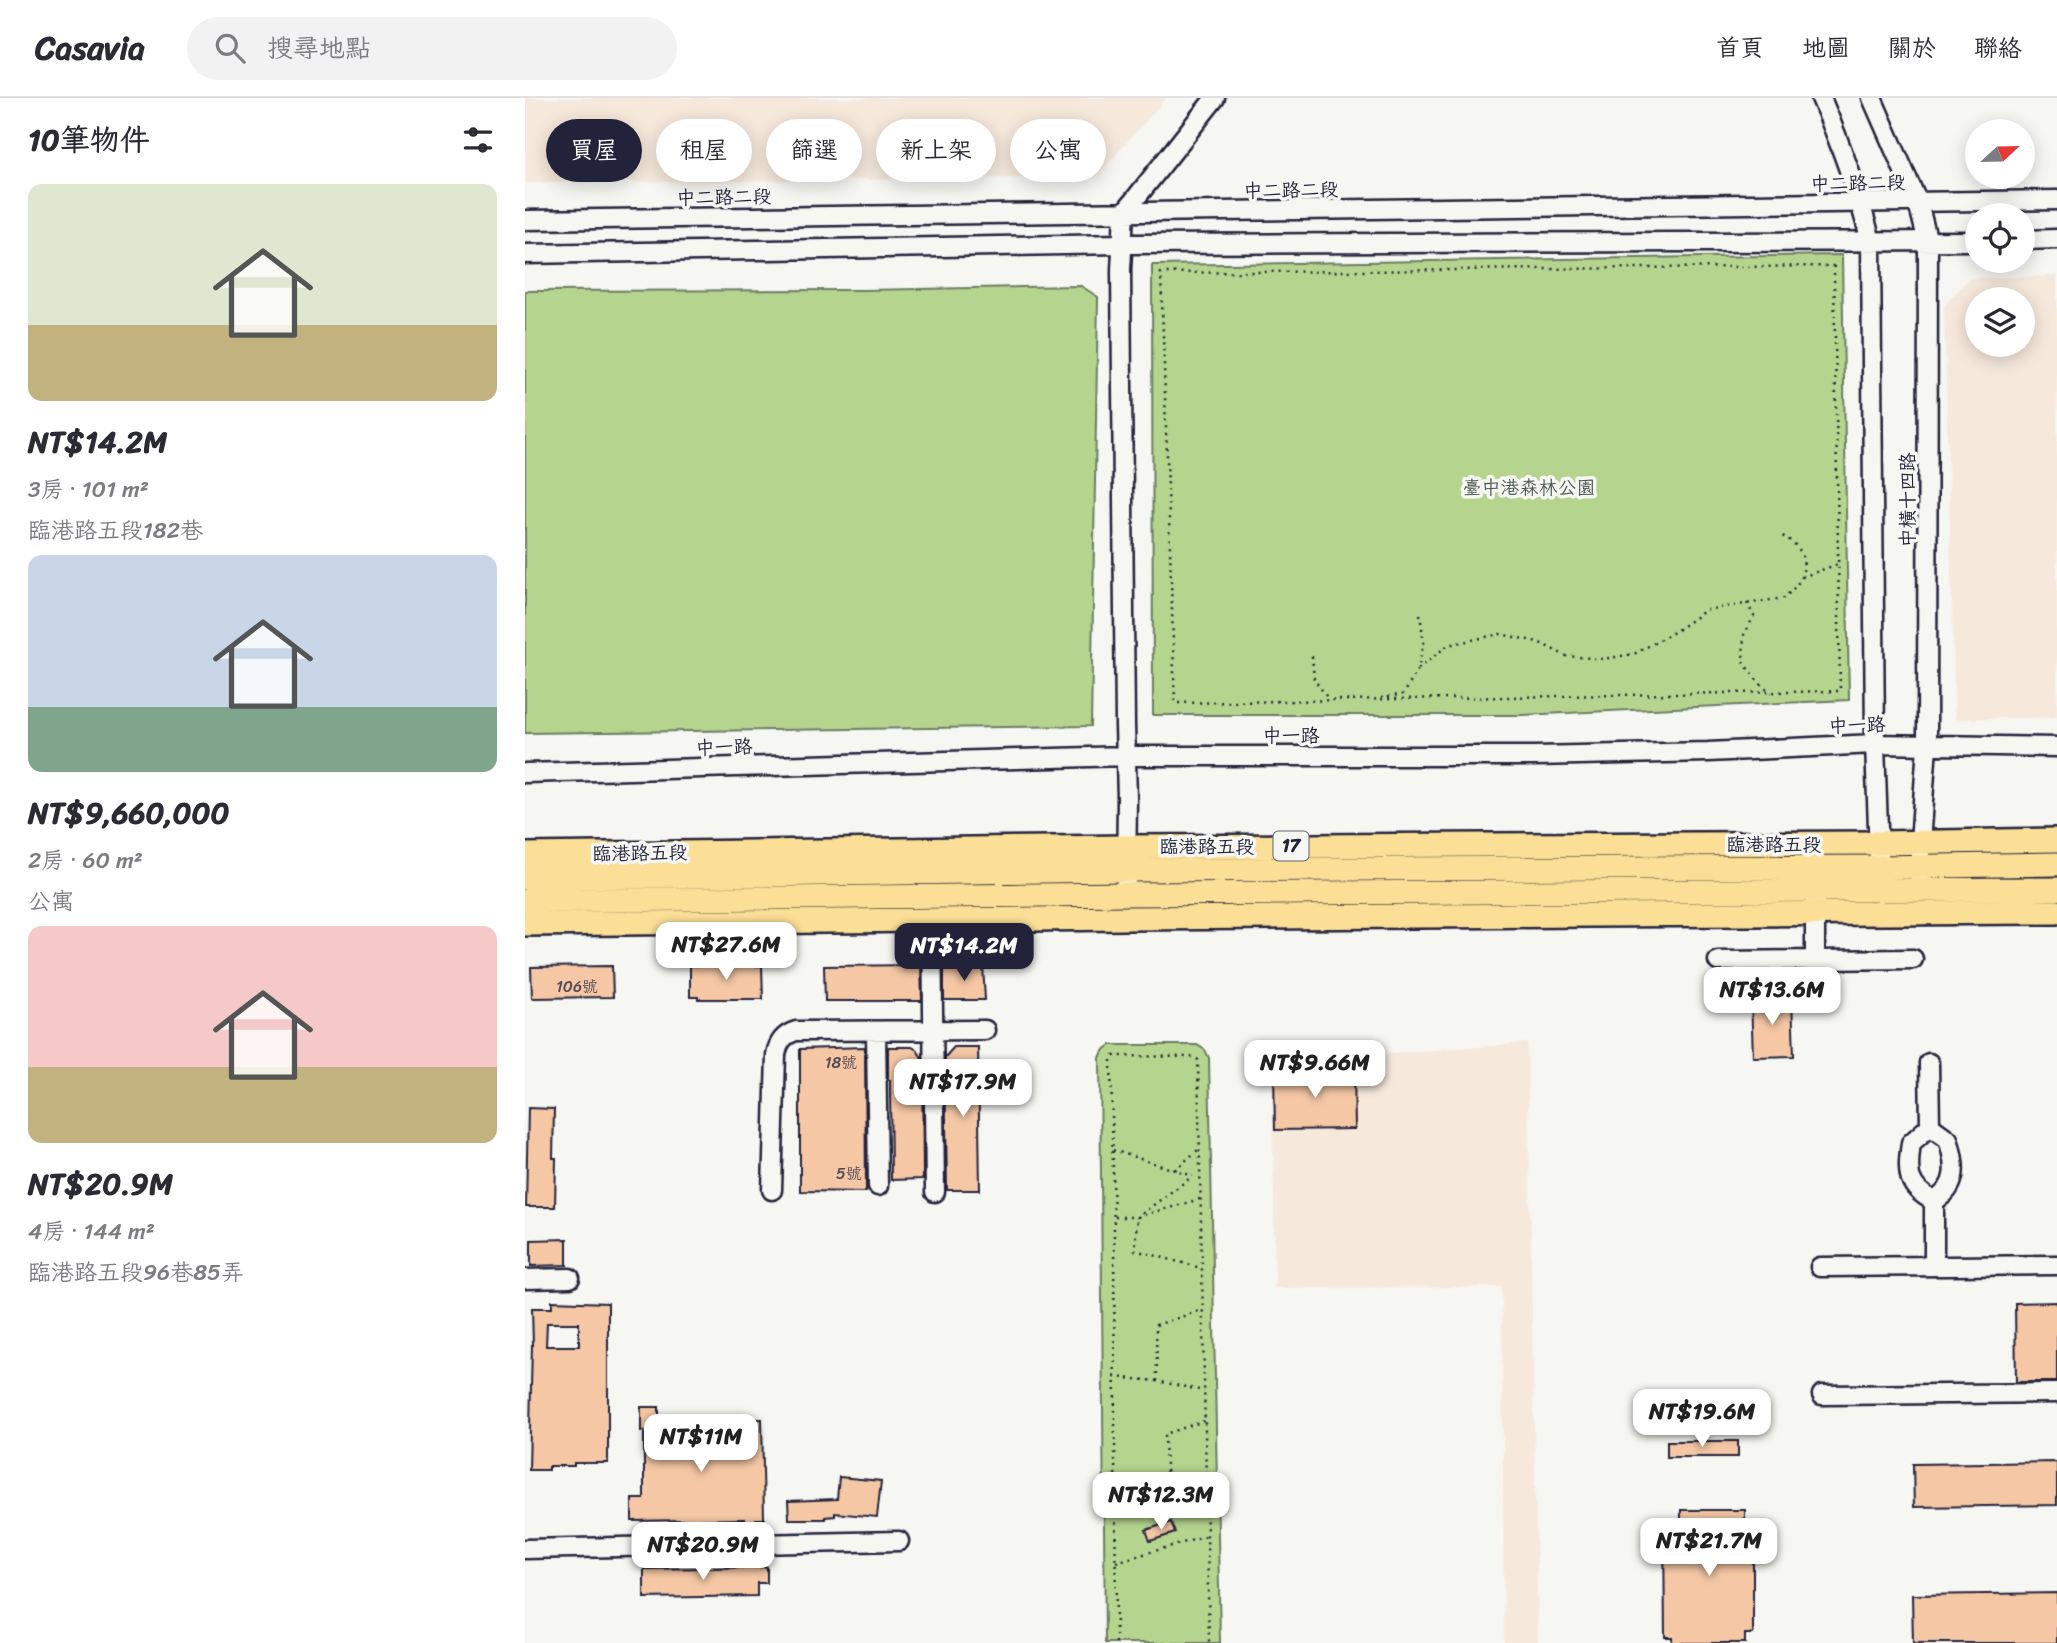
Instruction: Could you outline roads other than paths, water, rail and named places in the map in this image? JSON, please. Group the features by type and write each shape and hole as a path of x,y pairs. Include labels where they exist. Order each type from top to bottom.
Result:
{"main road":[{"name":"臨港路五段","path":"525,855 1126,847 2057,840"},
{"name":"臨港路五段","path":"525,878 1126,870 2057,864"},
{"path":"525,901 1126,894 2057,889"},
{"path":"525,924 2057,912"}],"street":[{"path":"1126,918 1128,798 1122,244 1124,213 1215,98"},
{"name":"中橫十四路","path":"1821,98 1861,204 1871,241 1879,914"},
{"name":"中橫十四路","path":"1872,98 1919,203 1928,242 1927,746 1920,842 1919,914"},
{"name":"中二路二段","path":"525,220 2057,200"},
{"path":"2035,240 2057,239"},
{"path":"525,254 1122,244 1965,241"},
{"name":"中一路","path":"525,773 1126,756 1549,756 1875,744 2057,747"},
{"path":"1814,843 1815,966"},
{"path":"525,855 525,865"},
{"path":"932,920 935,1192"},
{"path":"1718,961 1815,966 1913,959"},
{"path":"772,1190 775,1062 779,1042 789,1033 985,1030"},
{"path":"876,1031 879,1186"},
{"path":"1929,1063 1930,1126 1911,1143 1908,1168 1919,1194 1934,1201"},
{"path":"1930,1126 1948,1139 1954,1169 1946,1194 1934,1201"},
{"path":"1934,1201 1934,1266"},
{"path":"1820,1267 2057,1265"},
{"path":"525,1279 570,1278"},
{"path":"1822,1395 2057,1393"},
{"path":"525,1549 899,1541"}],"park label":[{"name":"臺中港森林公園","path":"1529,487"}]}
